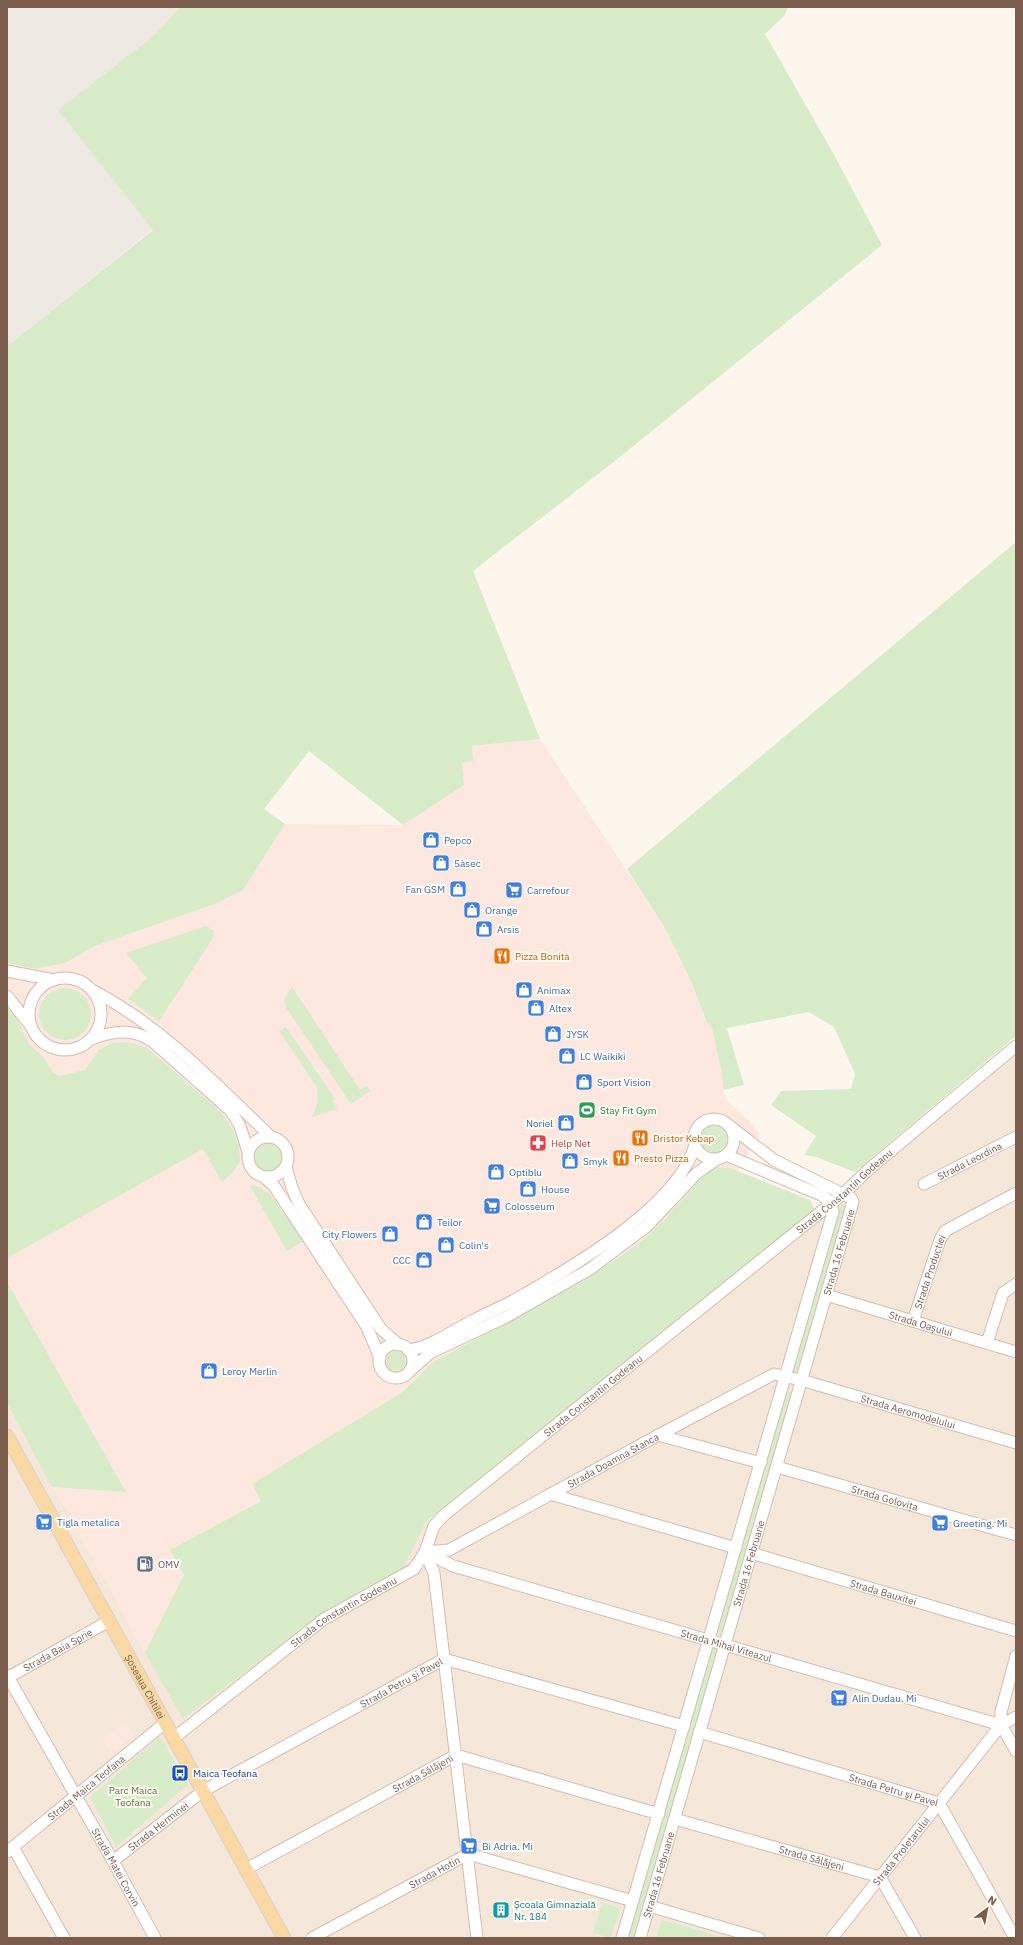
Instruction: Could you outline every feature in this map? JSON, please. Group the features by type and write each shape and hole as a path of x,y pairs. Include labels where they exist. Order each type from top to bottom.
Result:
{"main road":[{"name":"Șoseaua Chitilei","path":"7,1436 11,1453 109,1621 284,1938"}],"street":[{"path":"7,971 54,980"},
{"path":"32,1027 29,1017 33,998 45,984 64,978 79,980 94,991 124,1008 157,1032 271,1137 282,1142 287,1150 288,1159 286,1167 292,1188 299,1204 382,1329 404,1347 413,1360 410,1371"},
{"path":"91,1040 101,1021 101,1011 94,991"},
{"path":"7,996 42,1041 58,1049 70,1050 106,1034 124,1031 140,1035 152,1041 231,1111 240,1126 248,1152 248,1160 253,1171 264,1177 274,1186 367,1327 380,1358 382,1370 390,1377 402,1377 430,1353 506,1317 590,1269 647,1226 697,1173 722,1157 734,1145 731,1127"},
{"name":"Strada Constantin Godeanu","path":"174,1738 324,1619 414,1569 425,1552 434,1526 443,1516 842,1194 868,1170 1016,1046"},
{"path":"831,1202 821,1195 722,1157 706,1157 701,1154 695,1145 694,1140 696,1129 704,1121 719,1119 774,1160 842,1194"},
{"path":"248,1152 250,1146 259,1138 271,1137"},
{"name":"Strada Leordina","path":"924,1184 1016,1137"},
{"path":"380,1358 385,1349 394,1345 404,1347 427,1345 524,1295 578,1262 645,1213 674,1183 687,1165 695,1145"},
{"path":"264,1177 277,1176 286,1167"},
{"name":"Strada Productiei","path":"913,1321 940,1240 946,1231 1016,1193"},
{"name":"Strada 16 Februarie","path":"640,1938 853,1202 851,1198 842,1194"},
{"name":"Strada 16 Februarie","path":"622,1938 833,1212 831,1202"},
{"path":"988,1343 1003,1293 1016,1284"},
{"name":"Strada Oașului","path":"826,1295 1016,1352"},
{"name":"Strada Doamna Stanca","path":"425,1552 449,1550 769,1376 779,1374 801,1380"},
{"name":"Strada Aeromodelului","path":"801,1380 1016,1443"},
{"path":"658,1435 760,1463"},
{"name":"Strada Golovița","path":"777,1467 1016,1536"},
{"path":"550,1494 736,1548"},
{"path":"425,1552 434,1573 477,1938"},
{"name":"Strada Mihai Viteazul","path":"425,1552 453,1566 1002,1725"},
{"name":"Strada Bauxitei","path":"751,1553 1016,1631"},
{"name":"Strada Baia Sprie","path":"7,1677 109,1621"},
{"path":"1016,1656 1001,1712 1002,1725 1016,1750"},
{"name":"Strada Petru și Pavel","path":"203,1791 444,1659 684,1726"},
{"name":"Strada Matei Corvin","path":"7,1677 114,1861 155,1938"},
{"path":"1002,1725 1016,1717"},
{"name":"Strada Maica Teofana","path":"9,1849 165,1723"},
{"name":"Strada Proletarului","path":"832,1938 1002,1725"},
{"name":"Strada Petru și Pavel","path":"700,1732 939,1803 1015,1938"},
{"name":"Strada Sălăjeni","path":"246,1869 456,1756 659,1814"},
{"name":"Strada Herminei","path":"114,1861 203,1791"},
{"name":"Strada Sălăjeni","path":"675,1819 880,1877"},
{"path":"9,1849 64,1938"},
{"name":"Strada Hotin","path":"312,1938 468,1854 633,1901"},
{"path":"880,1877 915,1938"},
{"path":"649,1906 759,1938"}],"shaded area":[{"path":"7,7 181,7 151,38 59,110 153,229 7,346"},
{"path":"540,739 666,930 690,979 706,1022 711,1024 722,1074 723,1090 727,1100 753,1125 760,1136 738,1171 724,1167 702,1176 667,1217 638,1244 582,1282 433,1362 401,1393 253,1484 261,1501 170,1550 184,1575 145,1653 7,1403 7,963 35,969 65,963 95,946 243,890 285,824 403,825 462,763 472,746"},
{"path":"1016,1046 1016,1938 7,1938 7,1403 183,1719 317,1618 419,1536 426,1522"},
{"path":"126,1723 135,1736 112,1753 102,1738"}],"green space":[{"path":"181,7 788,7 785,15 765,34 833,153 882,245 616,460 473,571 540,739 472,746 473,761 462,763 464,785 403,825 309,751 264,809 285,824 243,890 217,903 95,946 65,963 35,969 7,963 7,346 153,230 58,110 151,38"},
{"path":"1016,542 1016,1036 855,1172 816,1157 804,1155 816,1136 771,1105 781,1091 851,1089 855,1074 834,1027 809,1012 727,1028 744,1085 723,1090 722,1074 711,1024 707,1023 690,979 666,930 627,869"},
{"path":"206,926 214,930 213,938 159,1021 128,999 147,978 126,953"},
{"path":"292,987 360,1090 367,1086 370,1091 351,1104 287,1009 284,999"},
{"path":"65,988 75,990 83,996 89,1004 91,1014 89,1024 83,1032 75,1038 65,1040 55,1038 47,1032 41,1024 39,1014 41,1004 47,996 55,990"},
{"path":"7,1007 15,1016 29,1044 44,1058 52,1071 58,1076 85,1070 99,1050 112,1043 128,1042 146,1047 222,1113 233,1130 239,1147 240,1161 235,1170 222,1182 203,1149 7,1258"},
{"path":"286,1027 335,1099 333,1101 337,1110 312,1117 318,1102 317,1087 279,1031"},
{"path":"714,1125 724,1129 728,1139 724,1149 714,1153 704,1149 700,1139 704,1129"},
{"path":"268,1143 278,1147 282,1157 278,1167 268,1171 258,1167 254,1157 258,1147"},
{"path":"717,1167 730,1168 810,1200 815,1209 426,1522 403,1568 330,1608 183,1719 145,1653 184,1575 170,1550 261,1501 252,1484 401,1393 433,1362 582,1282 638,1244 667,1217 702,1176"},
{"path":"255,1185 270,1194 304,1241 287,1251 250,1186"},
{"path":"842,1205 848,1205 799,1368 795,1372 791,1369 791,1365 838,1209"},
{"path":"7,1282 126,1492 52,1487 7,1403"},
{"path":"396,1351 403,1354 406,1361 403,1368 396,1371 389,1368 386,1361 389,1354"},
{"path":"787,1390 794,1394 722,1636 715,1633 783,1394"},
{"path":"721,1643 635,1938 624,1938 708,1648"},
{"name":"Parc Maica Teofana","path":"160,1737 188,1784 116,1847 90,1797"},
{"path":"602,1903 620,1908 611,1938 593,1933"},
{"path":"662,1920 726,1938 656,1938"}],"place":[{"name":"Pepco","path":"431,840"},
{"name":"5àsec","path":"441,863"},
{"name":"Fan GSM","path":"458,889"},
{"name":"Carrefour","path":"514,890"},
{"name":"Orange","path":"472,910"},
{"name":"Arsis","path":"484,929"},
{"name":"Pizza Bonita","path":"502,956"},
{"name":"Animax","path":"524,990"},
{"name":"Altex","path":"536,1008"},
{"name":"JYSK","path":"553,1034"},
{"name":"LC Waikiki","path":"567,1056"},
{"name":"Sport Vision","path":"584,1082"},
{"name":"Stay Fit Gym","path":"587,1110"},
{"name":"Noriel","path":"566,1123"},
{"name":"Dristor Kebap","path":"640,1138"},
{"name":"Help Net","path":"538,1143"},
{"name":"Presto Pizza","path":"621,1158"},
{"name":"Smyk","path":"570,1161"},
{"name":"Optiblu","path":"496,1172"},
{"name":"House","path":"528,1189"},
{"name":"Colosseum","path":"492,1206"},
{"name":"Teilor","path":"424,1222"},
{"name":"City Flowers","path":"390,1234"},
{"name":"Colin's","path":"446,1245"},
{"name":"CCC","path":"424,1260"},
{"name":"Leroy Merlin","path":"209,1371"},
{"name":"Tigla metalica","path":"44,1522"},
{"name":"Greeting. Mi","path":"940,1523"},
{"name":"OMV","path":"145,1564"},
{"name":"Alin Dudau. Mi","path":"839,1698"},
{"name":"Maica Teofana","path":"180,1773"},
{"name":"Bi Adria. Mi","path":"469,1846"},
{"name":"Școala Gimnazială Nr. 184","path":"501,1910"}]}
